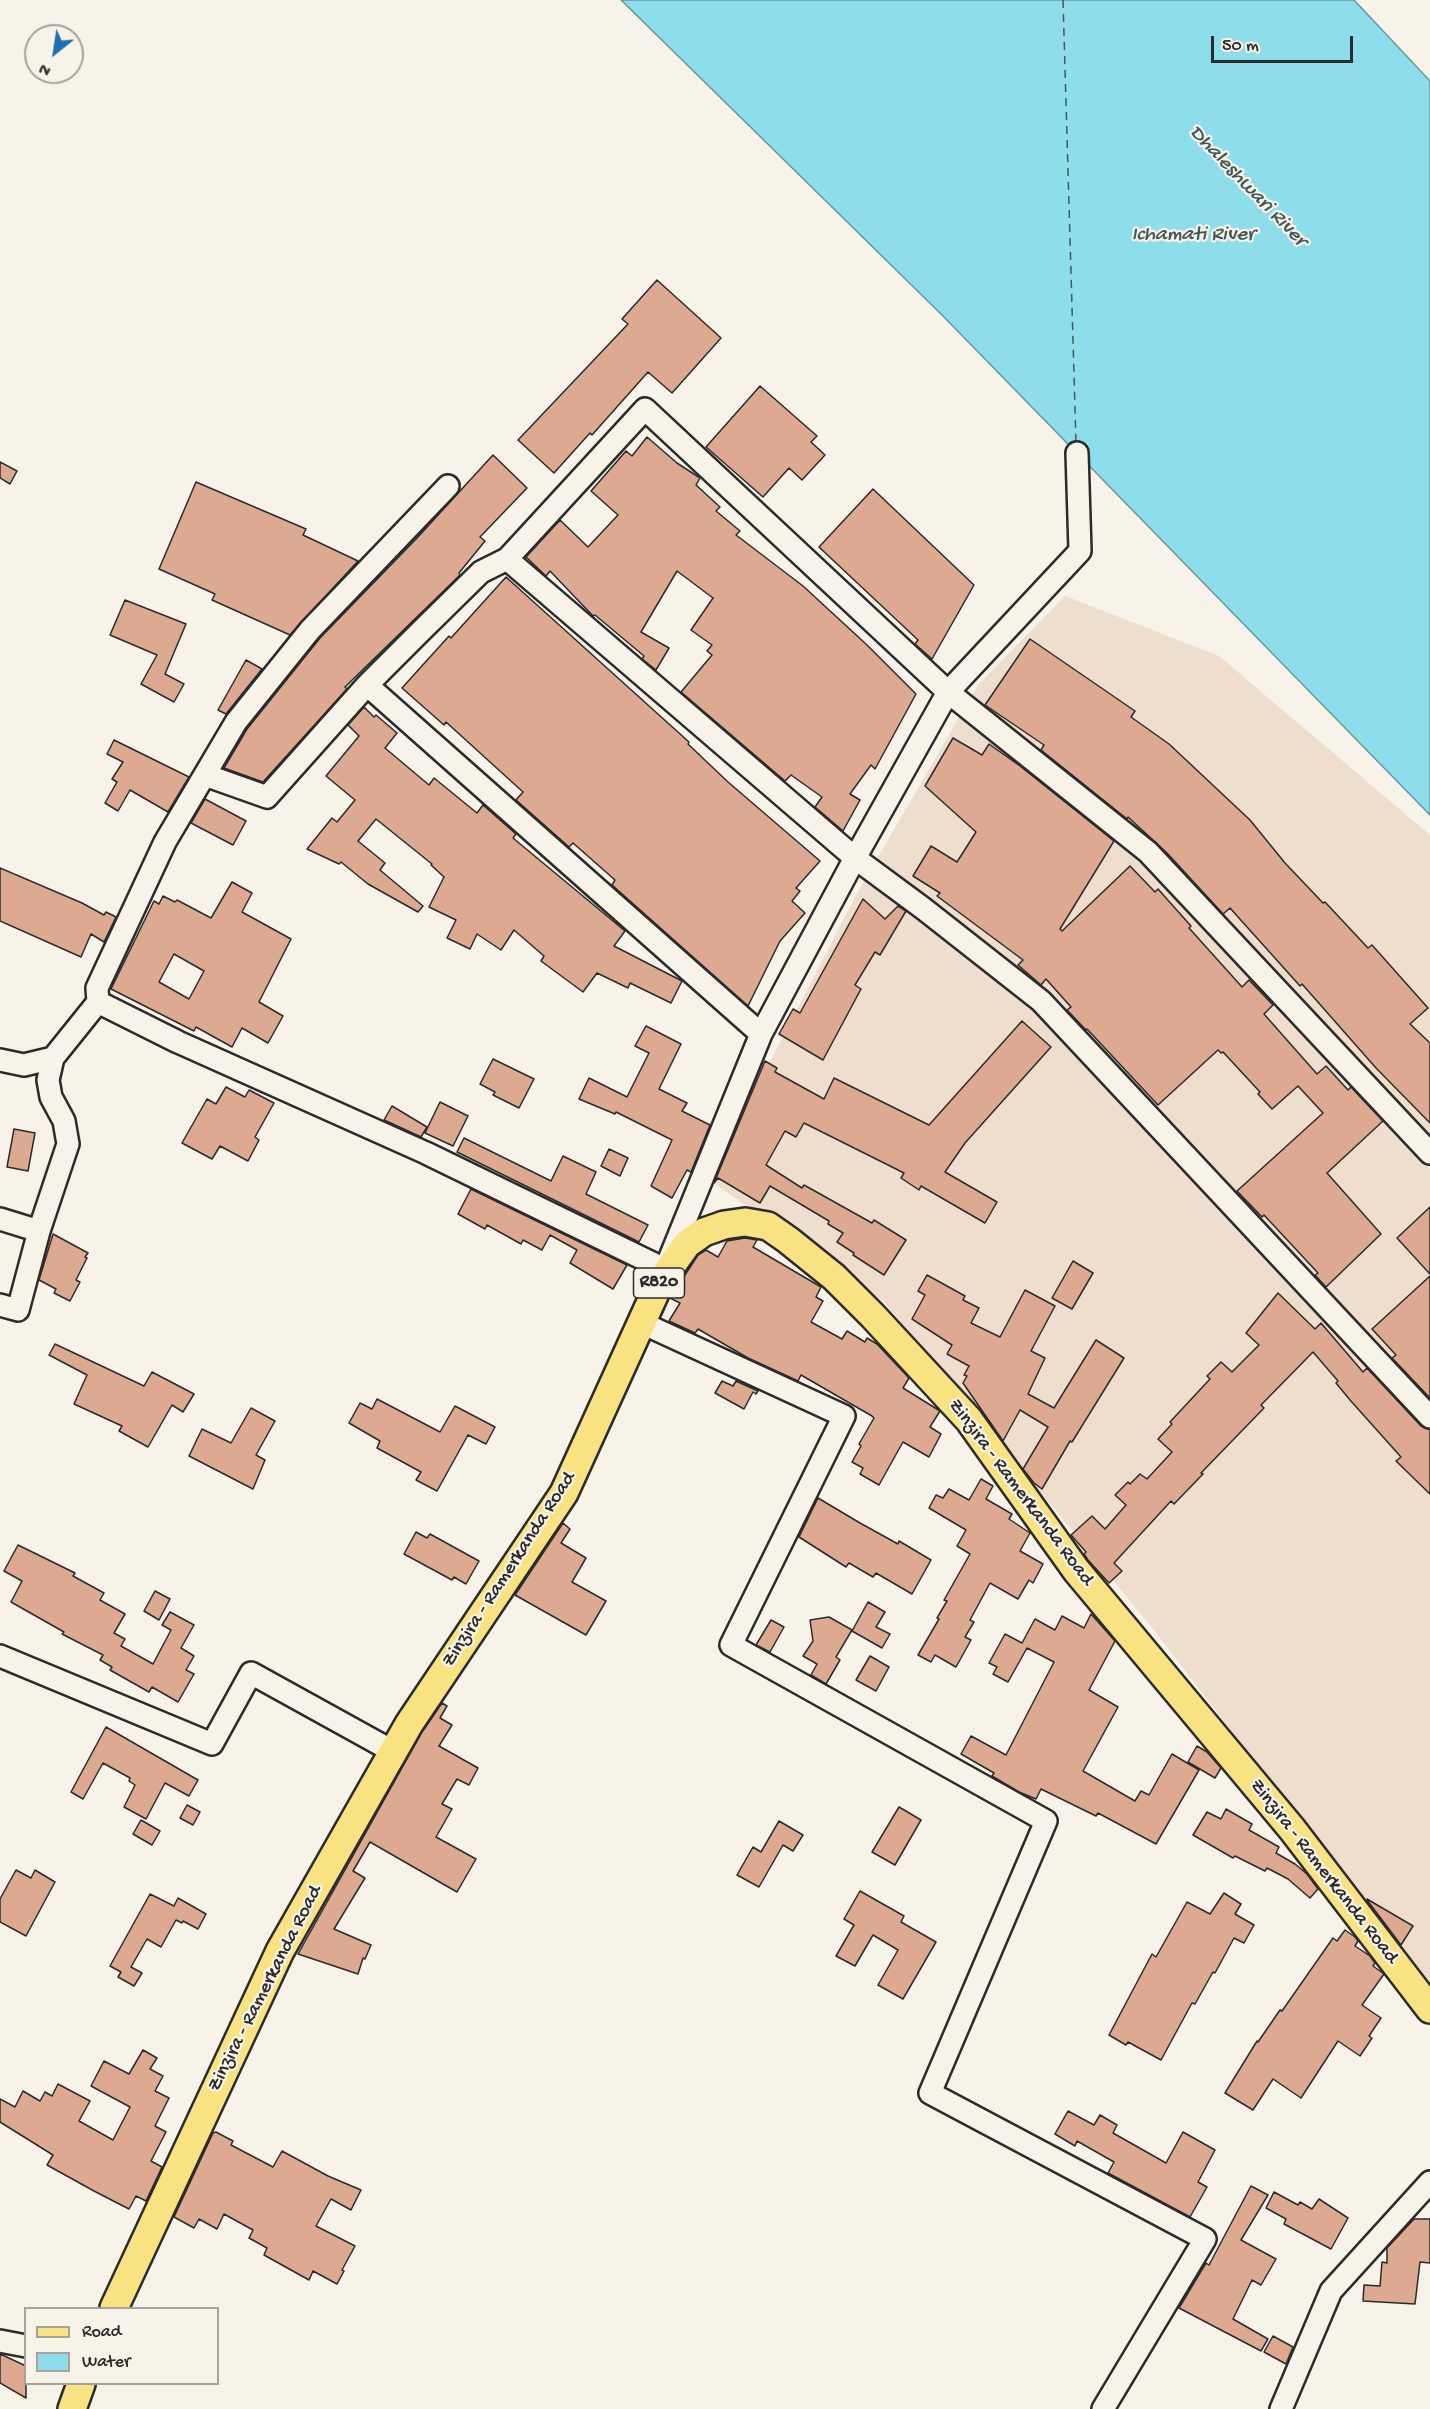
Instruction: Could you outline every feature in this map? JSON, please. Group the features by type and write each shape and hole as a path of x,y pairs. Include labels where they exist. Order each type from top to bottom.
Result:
{"main road":[{"name":"Zinzira - Ramerkanda Road","path":"114,2307 280,1951 409,1724 564,1493 660,1282 687,1244 704,1232 724,1225 745,1222 768,1226 789,1240 834,1277 873,1316 969,1420 1076,1570 1292,1829 1430,2010"},
{"path":"72,2409 81,2385"}],"street":[{"path":"205,775 267,797 368,685 481,572 507,559 645,409 948,692 1148,852 1430,1153"},
{"path":"660,1282 761,1034 855,858 948,692 1080,551 1077,453"},
{"path":"0,1305 18,1310 39,1231 68,1144 64,1121 51,1097 48,1080 53,1058 98,1002 97,988 165,842 236,722 310,630 448,486"},
{"path":"507,559 855,858 1041,1001 1430,1417"},
{"path":"368,685 761,1034"},
{"path":"98,1002 178,1042 426,1153 654,1264 660,1282"},
{"path":"0,1060 24,1065 53,1058"},
{"path":"0,1219 39,1231"},
{"path":"642,1323 844,1416 731,1645 1046,1821 930,2093 1205,2239 1103,2409"},
{"path":"0,1656 212,1744 252,1673 394,1752"},
{"path":"1281,2409 1331,2291 1430,2182"},
{"path":"0,2341 24,2346"}],"shaded area":[{"path":"1065,596 1219,656 1430,835 1430,1989 1150,1625 884,1302 709,1180 856,895 978,685"}],"water":[{"name":"Ichamati River","path":"621,0 1354,0 1430,81 1430,815 942,315"}],"building":[{"path":"657,280 721,338 672,393 648,372 592,435 590,433 554,473 518,440 628,324 622,319"},
{"path":"760,386 817,436 811,442 825,455 802,480 789,468 763,497 706,447"},
{"path":"647,437 677,463 700,478 696,485 720,507 716,511 740,531 736,535 803,586 916,694 875,769 871,765 850,794 860,800 843,831 815,807 822,797 791,775 785,781 681,692 712,655 707,651 712,645 691,630 713,598 677,571 641,632 669,648 656,670 642,659 644,656 595,615 593,616 550,571 546,576 526,557 560,520 588,547 618,515 591,491 626,451 632,456"},
{"path":"493,455 527,488 480,537 485,541 459,573 460,575 345,687 347,689 263,782 224,768 247,729 320,638"},
{"path":"0,462 17,471 10,484 0,478"},
{"path":"196,482 306,529 303,535 358,561 290,635 212,600 215,594 159,569"},
{"path":"873,489 974,585 932,659 915,644 918,640 819,547"},
{"path":"506,577 689,742 688,744 728,782 820,861 796,888 800,891 792,901 805,913 780,941 748,1006 612,885 615,880 573,843 569,847 516,800 523,792 446,722 444,725 402,688"},
{"path":"125,600 186,624 165,674 184,684 174,702 141,684 157,655 110,635"},
{"path":"1030,639 1135,711 1131,717 1169,744 1250,820 1285,863 1368,948 1372,945 1428,1008 1410,1024 1430,1043 1430,1123 1376,1068 1302,984 1300,986 1230,908 1223,914 1167,853 1128,817 1127,819 1041,750 1044,745 985,705"},
{"path":"246,660 262,669 226,714 218,710"},
{"path":"364,707 397,733 385,748 429,785 434,778 477,813 483,805 516,834 513,838 625,931 614,946 682,981 671,1003 630,983 628,988 597,973 583,992 541,961 544,956 514,930 501,950 477,934 470,949 447,938 456,920 429,907 444,877 432,864 376,819 358,841 385,863 380,870 423,906 418,912 368,884 341,862 339,864 307,849 332,818 337,822 355,800 326,776 359,736 348,725"},
{"path":"953,738 982,755 989,744 1114,841 1060,929 1062,931 1130,866 1155,892 1158,889 1191,926 1189,928 1242,987 1249,980 1273,1005 1264,1014 1317,1074 1326,1066 1348,1090 1351,1087 1383,1121 1327,1173 1381,1234 1326,1287 1315,1275 1318,1273 1264,1215 1262,1217 1237,1191 1323,1113 1298,1086 1272,1109 1258,1094 1260,1092 1223,1052 1218,1050 1158,1105 1067,1010 1071,1007 1046,979 1041,985 1018,965 1023,960 937,896 940,893 913,876 931,846 957,862 976,832 925,786"},
{"path":"114,740 189,777 168,812 130,790 118,811 105,803 117,782 112,779 123,762 107,754"},
{"path":"205,799 246,821 233,845 191,823"},
{"path":"0,868 82,903 104,915 106,912 116,917 104,942 91,934 81,957 0,921"},
{"path":"232,882 252,893 242,912 291,939 259,1002 283,1016 268,1043 242,1028 232,1047 196,1027 194,1031 111,989 154,901 159,904 163,896 175,902 177,900 211,918","holes":["174,954 204,971 189,999 159,982"]},
{"path":"863,899 885,919 898,906 906,911 880,955 875,952 855,985 861,989 823,1060 779,1034 793,1009 800,1013"},
{"path":"1022,1021 1051,1047 965,1143 945,1172 997,1202 985,1223 921,1186 919,1190 901,1178 904,1173 804,1123 796,1137 785,1131 766,1165 802,1188 804,1185 872,1223 874,1220 906,1240 884,1275 837,1242 843,1233 828,1224 829,1221 770,1186 760,1203 718,1178 714,1183 765,1061 777,1068 775,1072 824,1099 834,1078 929,1125"},
{"path":"646,1026 681,1044 659,1089 687,1103 682,1111 710,1125 691,1172 687,1170 672,1198 651,1186 672,1140 616,1112 615,1114 579,1099 589,1078 627,1097 649,1053 635,1046"},
{"path":"493,1059 534,1079 519,1108 493,1095 495,1092 480,1084"},
{"path":"226,1087 245,1097 249,1090 274,1103 255,1137 259,1140 248,1161 220,1146 212,1159 182,1143 207,1099 216,1104"},
{"path":"440,1102 468,1116 453,1146 425,1133"},
{"path":"392,1106 427,1127 421,1137 384,1120"},
{"path":"14,1129 35,1133 28,1171 7,1167"},
{"path":"464,1138 551,1181 563,1156 596,1172 586,1194 648,1225 639,1242 457,1152"},
{"path":"609,1149 628,1158 620,1176 601,1166"},
{"path":"471,1189 627,1265 613,1289 570,1263 577,1250 550,1235 542,1250 523,1240 521,1244 487,1225 485,1229 458,1214"},
{"path":"1430,1207 1430,1274 1397,1238"},
{"path":"53,1234 88,1253 76,1280 80,1282 70,1301 54,1293 56,1289 39,1280"},
{"path":"745,1238 757,1240 753,1247 821,1287 816,1297 823,1301 811,1322 842,1339 847,1331 865,1342 867,1338 877,1344 909,1378 903,1388 940,1411 930,1427 941,1434 929,1457 903,1442 879,1485 860,1474 863,1468 852,1462 874,1418 872,1416 801,1375 798,1381 748,1358 698,1329 695,1333 669,1321 680,1303 670,1298 698,1255 706,1250 718,1257 727,1241"},
{"path":"1073,1261 1093,1273 1072,1309 1052,1298"},
{"path":"927,1275 965,1296 963,1300 979,1308 971,1323 1000,1337 1025,1290 1055,1306 1031,1351 1045,1358 1028,1394 1054,1408 1096,1340 1124,1358 1042,1489 1023,1469 1048,1427 1020,1410 1003,1441 963,1383 969,1366 947,1354 952,1345 912,1319 925,1295 918,1291"},
{"path":"1430,1276 1430,1398 1392,1358 1396,1355 1372,1329"},
{"path":"1278,1293 1315,1329 1321,1323 1363,1372 1367,1368 1421,1426 1430,1429 1430,1494 1396,1461 1401,1457 1350,1400 1336,1383 1338,1381 1313,1352 1261,1405 1264,1408 1201,1473 1203,1474 1174,1504 1171,1501 1114,1563 1122,1571 1109,1583 1088,1560 1084,1554 1086,1552 1071,1535 1092,1516 1105,1529 1126,1505 1115,1495 1140,1474 1147,1479 1172,1452 1158,1439 1172,1424 1170,1422 1210,1379 1207,1376 1221,1362 1232,1372 1259,1345 1246,1333"},
{"path":"55,1344 144,1386 152,1372 194,1394 183,1412 172,1405 148,1447 119,1431 122,1426 74,1404 87,1375 49,1355"},
{"path":"722,1381 733,1386 736,1381 758,1391 756,1394 753,1392 744,1409 715,1393"},
{"path":"377,1399 440,1432 455,1406 495,1427 486,1444 468,1435 437,1491 416,1480 421,1472 377,1448 380,1441 349,1423 360,1403 372,1409"},
{"path":"251,1408 275,1421 256,1455 265,1460 253,1489 189,1456 202,1429 231,1443"},
{"path":"981,1479 993,1486 986,1499 1012,1514 1009,1519 1030,1533 1020,1551 1043,1564 1033,1583 1029,1580 1018,1599 990,1583 970,1620 974,1622 965,1637 971,1640 956,1667 935,1655 931,1662 918,1655 939,1619 937,1618 947,1601 944,1600 970,1554 957,1546 966,1530 929,1508 936,1495 943,1498 949,1489 969,1500"},
{"path":"818,1498 898,1544 899,1541 931,1560 912,1594 876,1573 873,1577 849,1563 846,1567 799,1537"},
{"path":"563,1523 570,1529 561,1543 586,1558 572,1582 606,1601 586,1635 515,1595"},
{"path":"416,1532 427,1538 430,1534 479,1561 466,1584 454,1577 452,1580 404,1554"},
{"path":"18,1545 75,1573 73,1576 104,1593 100,1600 125,1614 114,1633 125,1639 121,1646 153,1664 171,1630 162,1625 170,1612 194,1625 181,1648 194,1656 186,1670 194,1674 178,1702 152,1687 149,1692 110,1670 112,1667 100,1660 103,1655 62,1634 64,1632 11,1602 22,1581 4,1571"},
{"path":"155,1591 170,1599 159,1620 144,1611"},
{"path":"868,1602 885,1612 876,1627 890,1634 882,1648 852,1631"},
{"path":"1091,1614 1115,1641 1089,1690 1118,1707 1083,1771 1135,1801 1141,1791 1149,1795 1172,1754 1199,1770 1156,1844 1098,1813 1096,1816 1041,1789 1036,1799 1019,1792 992,1776 994,1773 961,1754 971,1736 1006,1755 1054,1662 1027,1648 1008,1682 993,1674 997,1667 989,1663 1005,1634 1022,1643 1035,1619 1055,1630 1062,1616 1084,1628"},
{"path":"829,1617 852,1630 836,1657 840,1660 826,1684 811,1675 817,1664 803,1656 813,1641 810,1620"},
{"path":"771,1620 784,1627 770,1652 756,1645"},
{"path":"870,1656 889,1667 876,1691 856,1680"},
{"path":"442,1703 447,1706 440,1718 452,1725 439,1746 478,1768 469,1785 457,1779 442,1804 452,1809 436,1837 476,1859 457,1892 370,1842 353,1871 365,1878 334,1929 371,1945 365,1959 363,1958 358,1974 298,1954 422,1732"},
{"path":"106,1727 198,1780 189,1796 165,1783 146,1819 124,1807 135,1785 129,1781 130,1778 103,1763 83,1799 71,1792"},
{"path":"1197,1746 1207,1752 1221,1768 1215,1778 1188,1762"},
{"path":"187,1805 200,1812 193,1825 180,1818"},
{"path":"899,1807 921,1820 895,1865 872,1852"},
{"path":"1226,1809 1252,1824 1249,1830 1279,1847 1276,1853 1307,1874 1318,1889 1310,1898 1288,1879 1267,1868 1265,1871 1235,1856 1233,1858 1193,1835 1207,1812 1221,1819"},
{"path":"141,1820 160,1831 152,1845 133,1834"},
{"path":"779,1821 803,1835 793,1851 783,1845 759,1887 737,1875 753,1847 761,1852"},
{"path":"16,1870 31,1878 35,1870 55,1882 26,1936 0,1922 0,1899"},
{"path":"860,1891 904,1916 901,1922 936,1942 903,1999 878,1985 898,1950 873,1935 855,1966 836,1956 854,1925 844,1919"},
{"path":"1224,1893 1241,1904 1235,1914 1254,1925 1244,1943 1234,1938 1195,2004 1192,2003 1161,2060 1128,2042 1126,2045 1109,2035 1152,1954 1156,1957 1187,1902 1210,1914"},
{"path":"150,1894 174,1906 178,1898 206,1914 198,1929 176,1920 161,1947 147,1939 131,1967 142,1973 134,1986 118,1977 121,1972 110,1966"},
{"path":"1367,1900 1413,1926 1401,1945"},
{"path":"1345,1930 1358,1941 1355,1946 1370,1956 1375,1963 1373,1966 1384,1974 1362,2005 1381,2018 1360,2056 1338,2041 1301,2098 1273,2079 1253,2110 1225,2093 1257,2041 1280,2010 1282,2011 1333,1938 1337,1941"},
{"path":"143,2050 157,2058 150,2069 163,2076 155,2091 169,2098 155,2126 166,2132 151,2161 162,2167 146,2201 136,2196 129,2209 94,2191 47,2165 53,2155 0,2122 0,2099 15,2107 23,2091 40,2101 45,2092 52,2096 58,2084 90,2101 79,2121 113,2140 130,2107 91,2086 104,2061 129,2074"},
{"path":"1068,2111 1094,2125 1100,2115 1117,2125 1113,2133 1166,2163 1183,2132 1215,2150 1198,2182 1207,2187 1190,2217 1108,2173 1114,2162 1077,2141 1075,2146 1055,2134"},
{"path":"216,2132 233,2141 231,2145 273,2167 282,2151 328,2176 361,2190 351,2210 331,2199 316,2226 355,2246 337,2284 313,2271 309,2280 264,2255 267,2248 249,2238 253,2230 224,2214 217,2229 199,2219 194,2228 174,2217 213,2133"},
{"path":"1251,2186 1268,2195 1241,2240 1276,2259 1261,2285 1252,2280 1233,2319 1268,2339 1261,2351 1179,2308 1206,2263 1209,2265"},
{"path":"1274,2192 1298,2205 1300,2202 1312,2209 1319,2199 1348,2218 1331,2249 1284,2224 1286,2219 1266,2208"},
{"path":"1414,2219 1430,2219 1430,2263 1420,2262 1415,2304 1363,2301 1364,2285 1380,2286 1382,2262 1387,2263 1387,2248"},
{"path":"1273,2336 1293,2347 1286,2364 1264,2352"},
{"path":"0,2354 24,2365 26,2398 0,2383"}],"ferry route":[{"path":"1063,0 1076,443"}],"water label":[{"name":"Dhaleshwari River","path":"1247,187"}]}
